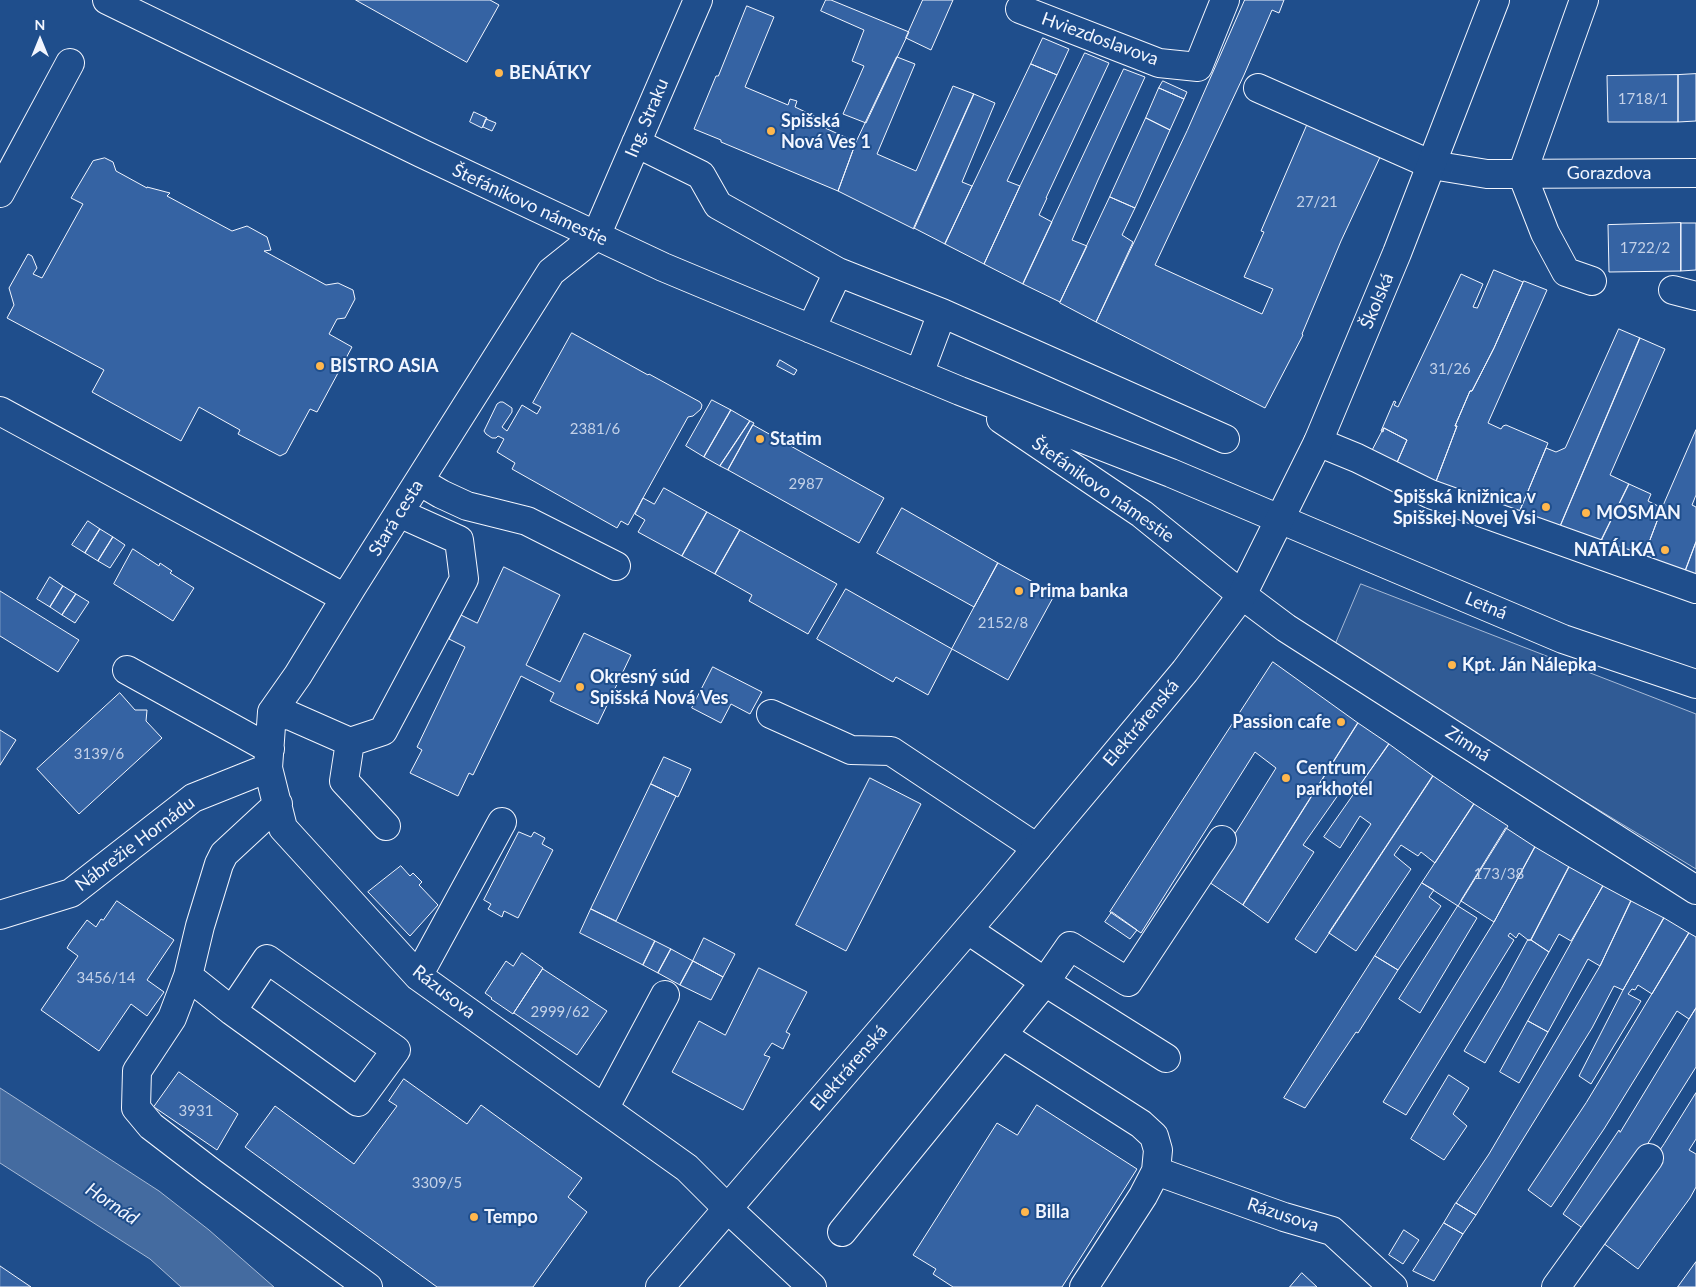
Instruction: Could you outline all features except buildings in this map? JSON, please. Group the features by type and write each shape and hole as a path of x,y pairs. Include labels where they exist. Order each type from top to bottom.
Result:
{"street":[{"name":"Štefánikovo námestie","path":"107,0 146,8 421,154 663,267 960,391 1171,473 1280,519"},
{"name":"Ing. Straku","path":"596,236 698,0"},
{"name":"Hviezdoslavova","path":"1020,9 1159,63 1198,67 1225,0"},
{"name":"Školská","path":"1242,595 1318,442 1398,253 1495,0"},
{"path":"1584,0 1522,174 1545,233 1566,272 1592,281"},
{"path":"0,193 70,63"},
{"name":"Gorazdova","path":"1258,88 1432,165 1487,174 1696,173"},
{"path":"636,143 701,175 718,205 838,272 942,313 1225,439"},
{"name":"Stará cesta","path":"272,712 298,674 551,272 596,236"},
{"path":"811,329 838,272"},
{"path":"919,374 942,313"},
{"name":"Štefánikovo námestie","path":"960,391 1142,514 1242,595"},
{"path":"0,411 345,598"},
{"path":"1318,442 1357,458 1430,494 1696,590"},
{"path":"419,481 467,506 527,521 616,566"},
{"path":"368,1287 151,1126 136,1108 137,1071 172,1018 188,976 200,926 219,864 224,854 280,816 269,759 272,712 291,716 350,742 383,731 464,579 459,540 399,513"},
{"name":"Letná","path":"1280,519 1563,639 1696,684"},
{"name":"Elektrárenská","path":"660,1287 1037,848 1185,671 1242,595"},
{"name":"Zimná","path":"1242,595 1286,628 1696,890"},
{"path":"127,670 269,759"},
{"path":"771,714 851,750 891,751 1037,848"},
{"path":"350,742 344,781 386,826"},
{"name":"Nábrežie Hornádu","path":"0,914 71,893 193,798 269,759"},
{"name":"Rázusova","path":"280,816 418,976 687,1168 728,1209"},
{"path":"418,976 502,822"},
{"path":"842,1232 1045,982 1070,946 1128,982 1222,840"},
{"path":"968,930 1045,982 1166,1058"},
{"path":"188,976 232,1011 358,1102 396,1050 267,959 232,1011"},
{"path":"604,1109 664,994"},
{"path":"1002,1035 1141,1124 1154,1136 1158,1150 1156,1171 1143,1196 1084,1287"},
{"path":"1556,1287 1649,1158"},
{"name":"Rázusova","path":"1156,1171 1284,1218 1332,1231 1393,1287"},
{"path":"728,1209 812,1287"}],"shaded area":[{"path":"1361,584 1696,714 1696,869 1431,708 1336,643"}],"water":[{"name":"Hornád","path":"0,1088 159,1191 209,1230 274,1287 181,1287 150,1259 0,1163"}],"place":[{"name":"BENÁTKY","path":"499,73"},
{"name":"Spišská Nová Ves 1","path":"771,131"},
{"name":"BISTRO ASIA","path":"320,366"},
{"name":"Statim","path":"760,439"},
{"name":"Spišská knižnica v Spišskej Novej Vsi","path":"1546,507"},
{"name":"MOSMAN","path":"1586,513"},
{"name":"NATÁLKA","path":"1665,550"},
{"name":"Prima banka","path":"1019,591"},
{"name":"Kpt. Ján Nálepka","path":"1452,665"},
{"name":"Okresný súd Spišská Nová Ves","path":"580,687"},
{"name":"Passion cafe","path":"1341,722"},
{"name":"Centrum parkhotel","path":"1286,778"},
{"name":"Billa","path":"1025,1212"},
{"name":"Tempo","path":"474,1217"}]}
